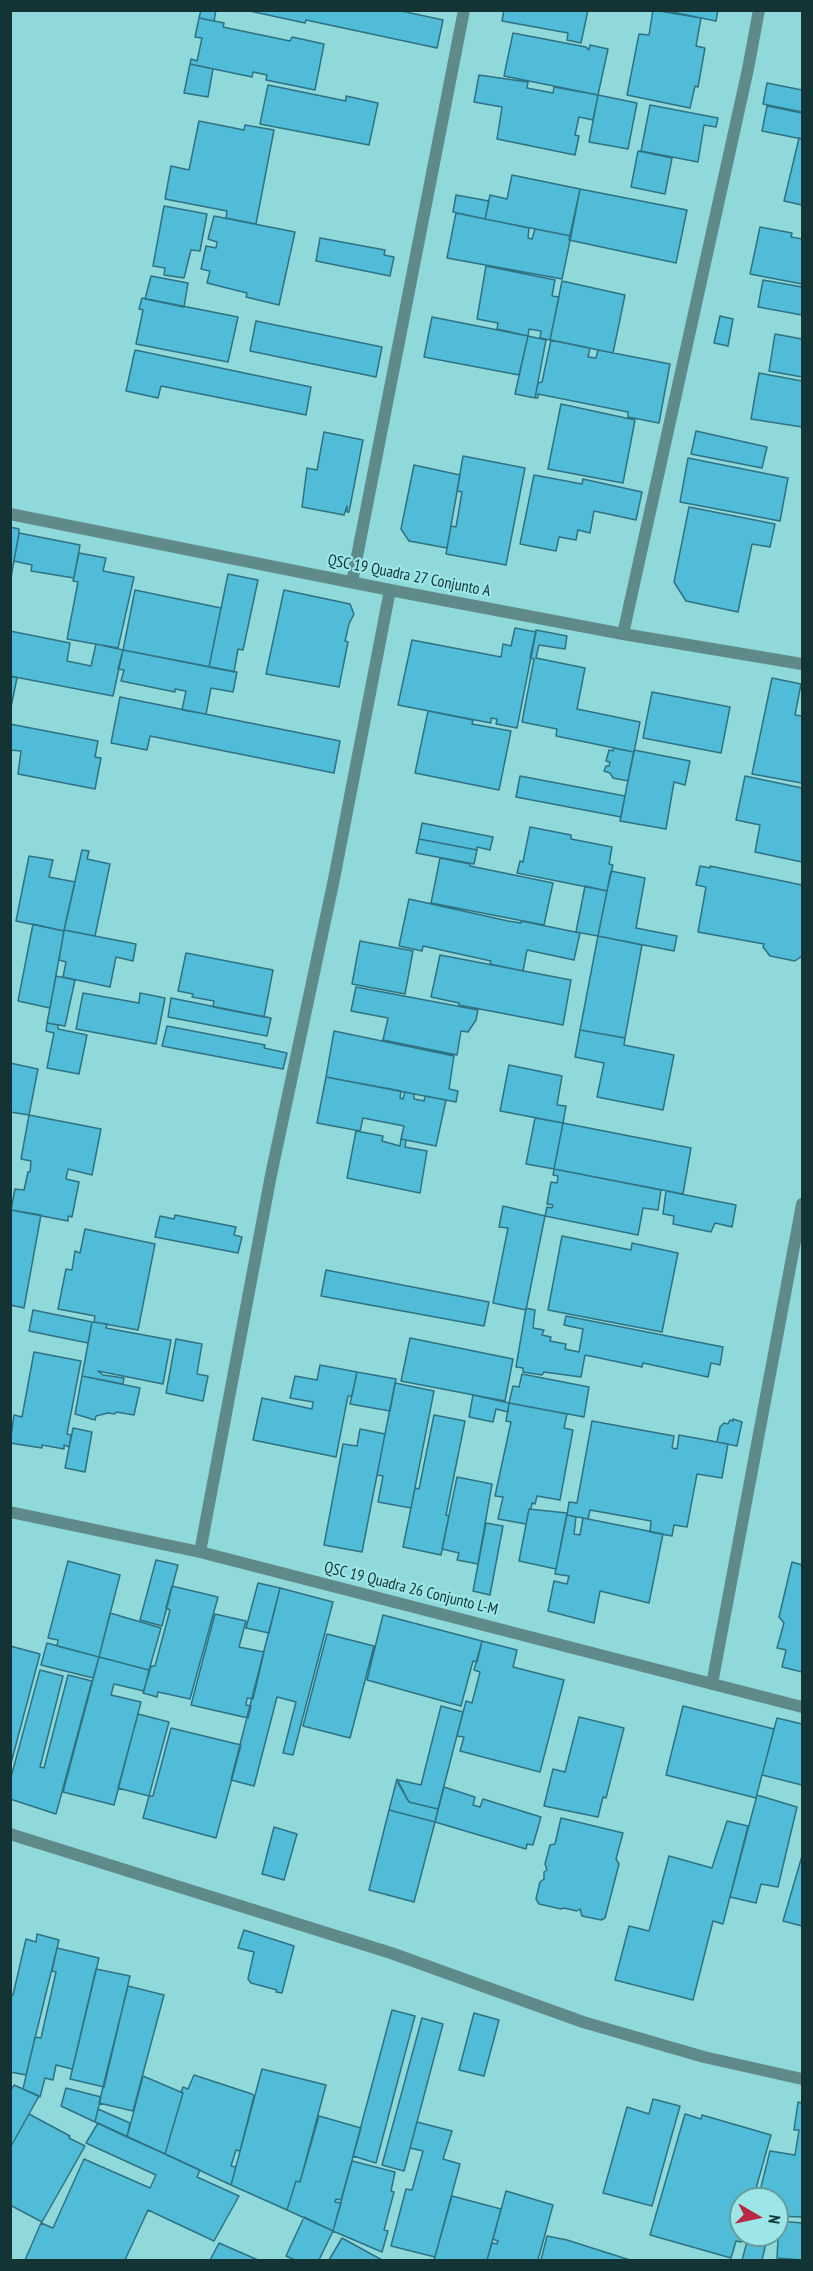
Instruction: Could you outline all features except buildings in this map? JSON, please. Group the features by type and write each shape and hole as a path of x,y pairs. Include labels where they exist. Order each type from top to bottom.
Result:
{"street":[{"path":"352,582 464,10"},
{"path":"623,634 748,69 759,10"},
{"name":"QSC 19 Quadra 27 Conjunto A","path":"10,514 390,590 623,634 802,664"},
{"path":"200,1552 272,1175 334,879 390,590"},
{"path":"712,1684 802,1204"},
{"name":"QSC 19 Quadra 26 Conjunto L-M","path":"10,1512 200,1552 802,1707"},
{"path":"10,1834 391,1953 583,2022 704,2057 802,2079"}]}
